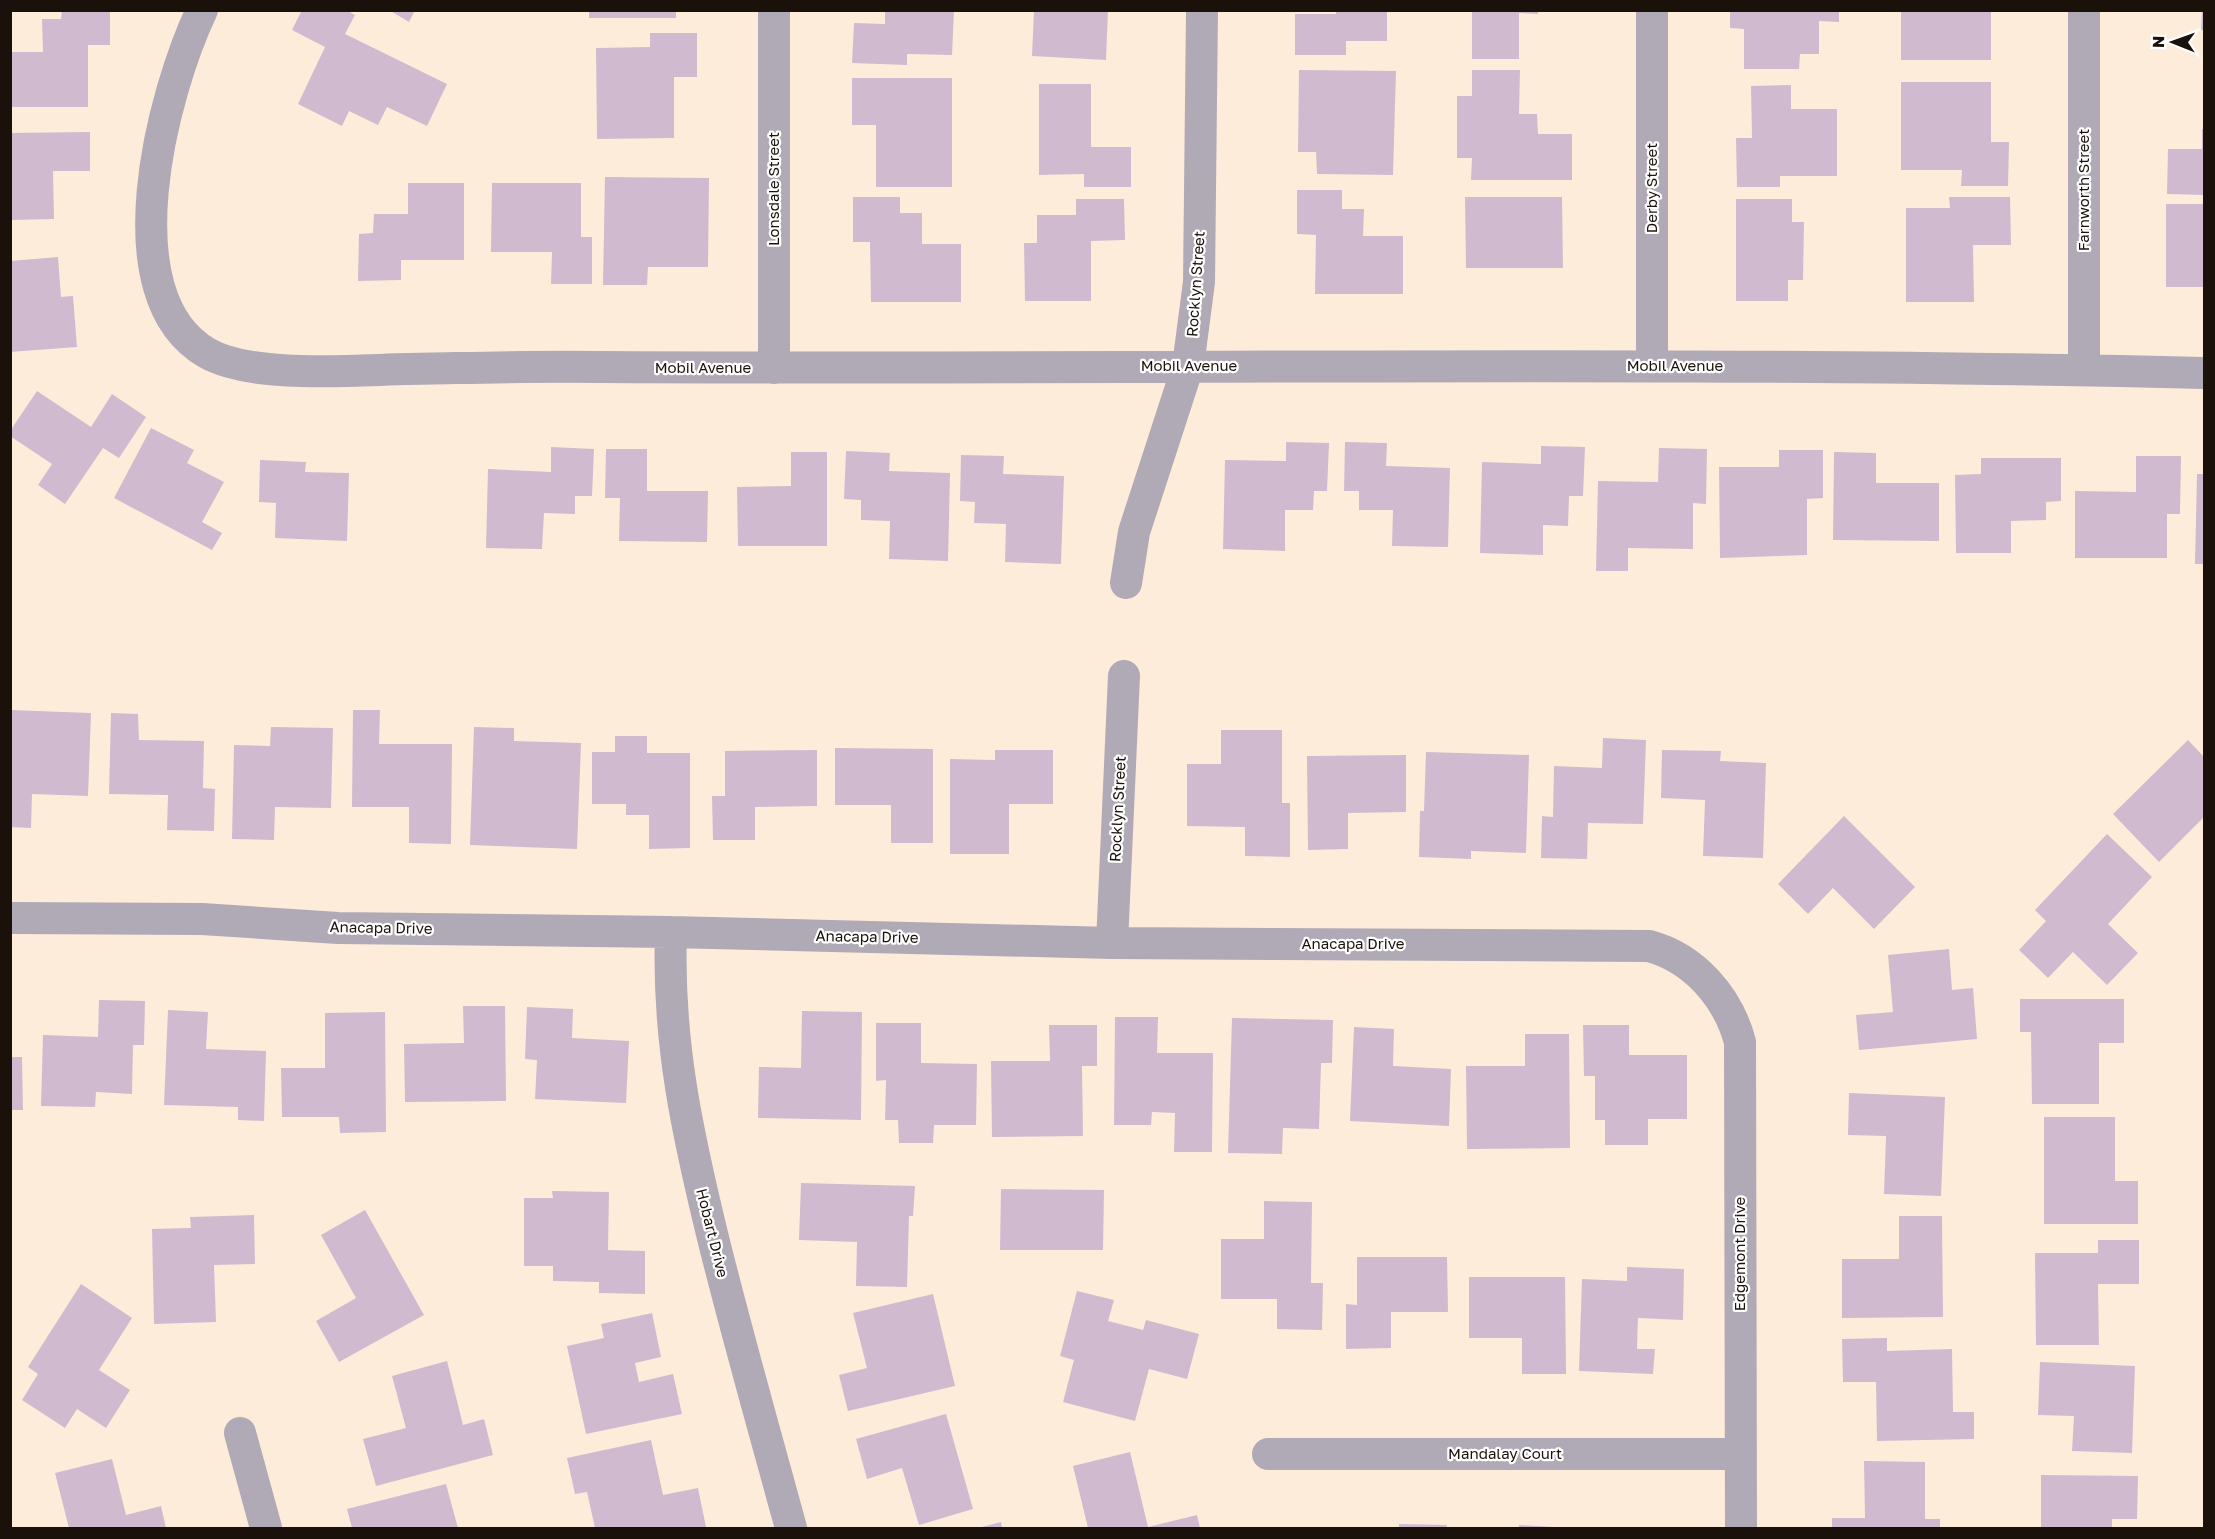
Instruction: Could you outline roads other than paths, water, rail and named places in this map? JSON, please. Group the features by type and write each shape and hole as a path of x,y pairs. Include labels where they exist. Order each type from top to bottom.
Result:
{"street":[{"name":"Mobil Avenue","path":"202,10 178,68 164,124 154,180 150,238 162,297 172,318 183,334 207,353 229,362 296,371 546,367 1652,366 2205,373"},
{"name":"Lonsdale Street","path":"774,10 774,368"},
{"name":"Rocklyn Street","path":"1126,583 1134,532 1188,366 1196,323 1199,282 1202,10"},
{"name":"Derby Street","path":"1652,10 1652,366"},
{"name":"Farnworth Street","path":"2084,10 2085,370"},
{"name":"Rocklyn Street","path":"1112,943 1124,676"},
{"name":"Anacapa Drive","path":"10,918 202,920 338,928 671,932 1112,943 1648,946 1664,950 1690,965 1712,986"},
{"name":"Hobart Drive","path":"671,932 669,988 675,1057 692,1150 736,1332 791,1528"},
{"name":"Edgemont Drive","path":"1712,986 1728,1010 1740,1042 1741,1528"},
{"path":"240,1433 266,1528"},
{"name":"Mandalay Court","path":"1268,1454 1741,1454"}]}
